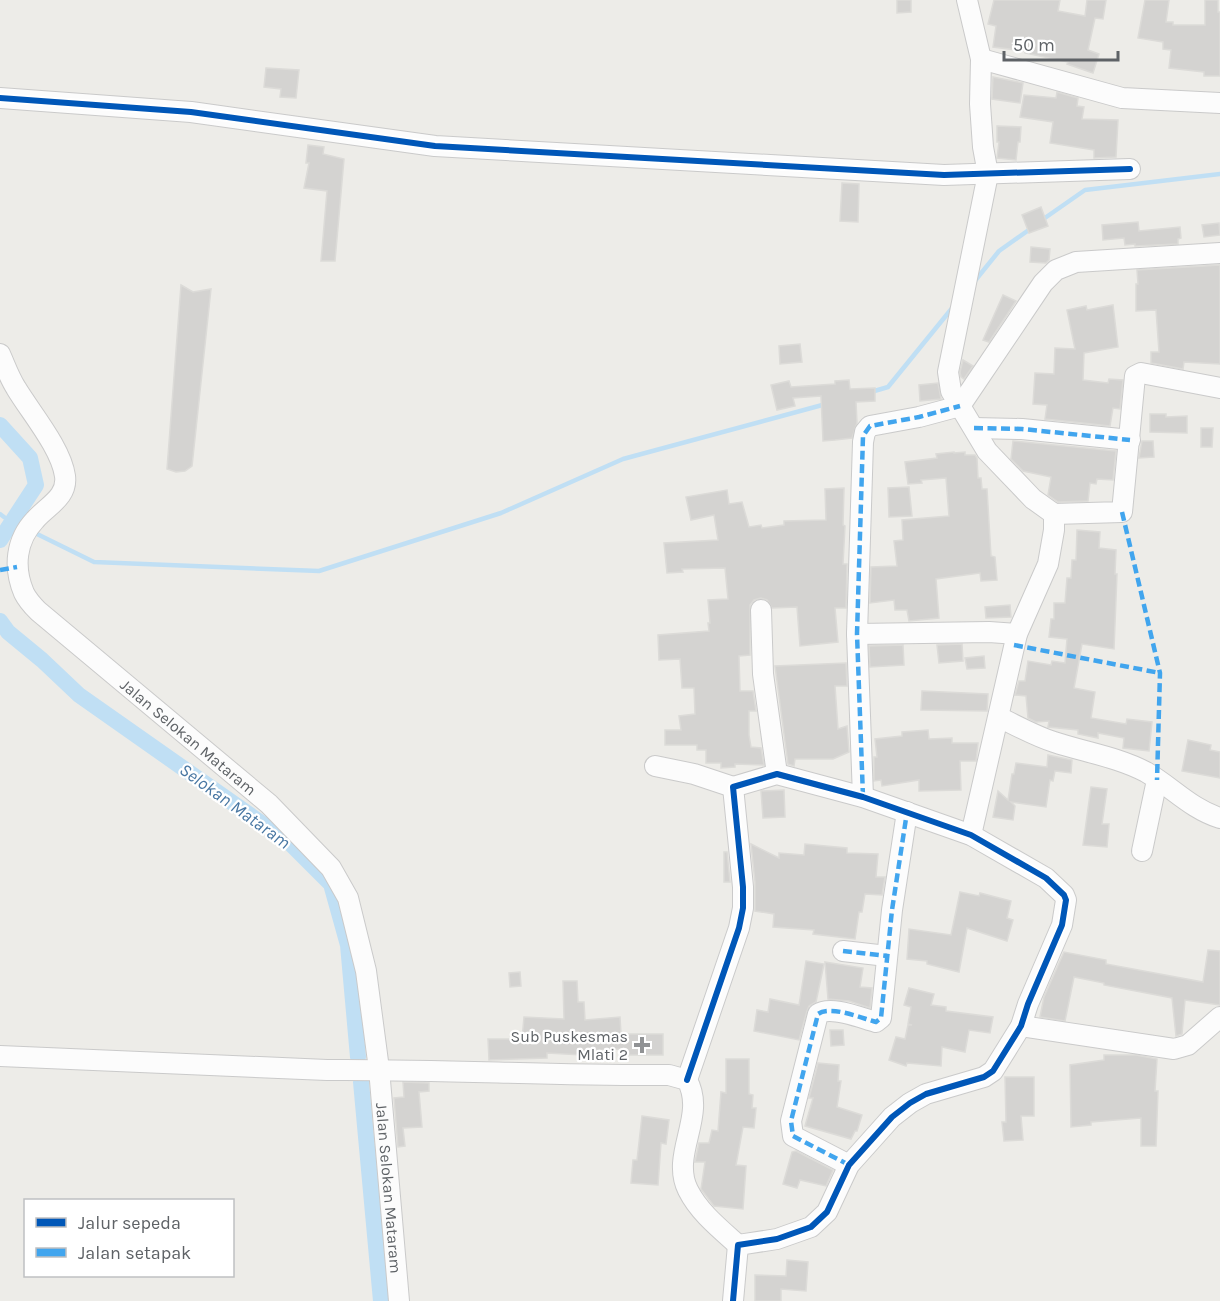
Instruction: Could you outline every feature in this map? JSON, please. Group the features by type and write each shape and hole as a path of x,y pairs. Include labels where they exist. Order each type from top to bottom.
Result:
{"street":[{"path":"967,0 981,59 980,104 983,147 988,174 948,372 951,391 987,452 1033,499 1054,514 1122,512 1135,376 1141,373 1220,388"},
{"path":"981,59 1122,98 1220,103"},
{"path":"0,98 191,112 435,146 944,175 1130,169"},
{"path":"863,796 857,634 863,436 870,426 919,417 960,406 1043,283 1056,270 1076,262 1220,253"},
{"name":"Jalan Selokan Mataram","path":"0,354 14,386 46,434 63,466 65,479 64,490 60,497 34,521 21,539 17,567 24,594 38,611 269,804 331,868 348,898 366,971 371,1069 399,1301"},
{"path":"974,428 1022,429 1130,440"},
{"path":"971,835 1017,634 1048,564 1054,530 1054,514"},
{"path":"761,610 763,674 777,774"},
{"path":"857,634 967,632 1017,634"},
{"path":"999,717 1051,741 1124,763 1145,772 1176,792 1189,804 1220,818"},
{"path":"655,766 694,774 733,787 777,774 863,796 971,835 1046,878 1064,895 1066,900 1062,925 1021,1026 993,1071 984,1077 926,1094 892,1117 849,1165 827,1212 811,1227 777,1239 738,1245"},
{"path":"1142,851 1157,780"},
{"path":"733,787 743,908 739,928 687,1080 693,1093 694,1106 685,1147 684,1169 687,1188 705,1215 738,1245"},
{"path":"849,1165 794,1136 791,1121 818,1014 823,1011 833,1011 879,1021 882,1013 892,910 907,812"},
{"path":"843,951 888,956"},
{"path":"1021,1026 1174,1049 1188,1045 1220,1017"},
{"path":"0,1056 327,1070 669,1075 687,1080"},
{"path":"733,1301 738,1245"}],"building":[{"path":"897,0 911,0 911,12 897,13"},
{"path":"994,0 1060,0 1058,11 1085,16 1087,0 1106,0 1103,19 1095,18 1088,50 1099,54 1093,73 1067,64 1068,62 1025,53 1025,51 993,47 996,26 988,24"},
{"path":"1145,0 1169,0 1166,22 1173,22 1173,25 1205,25 1205,0 1218,0 1220,76 1204,76 1204,72 1169,68 1171,50 1163,49 1163,42 1138,38"},
{"path":"266,68 299,70 296,98 280,97 281,89 264,87"},
{"path":"993,77 1023,83 1020,103 992,99"},
{"path":"1057,92 1078,98 1077,106 1084,107 1082,119 1118,120 1116,157 1094,158 1094,150 1050,143 1053,122 1020,117 1024,95 1056,98"},
{"path":"997,126 1021,127 1016,160 997,158 999,142 997,142"},
{"path":"308,145 324,147 323,154 344,159 335,261 321,261 327,191 304,188 309,163 306,163"},
{"path":"842,183 859,184 858,222 840,221"},
{"path":"1041,207 1048,226 1029,233 1022,215"},
{"path":"1138,222 1139,231 1180,227 1181,238 1178,239 1178,244 1135,246 1135,244 1125,245 1124,238 1103,240 1102,225"},
{"path":"1219,223 1220,235 1204,237 1202,225"},
{"path":"1031,247 1050,249 1049,260 1046,263 1030,262"},
{"path":"1220,265 1220,364 1184,362 1183,369 1151,363 1151,352 1159,352 1156,310 1136,311 1137,270"},
{"path":"181,285 193,292 211,289 192,466 185,471 176,472 167,469"},
{"path":"1003,295 1016,301 989,342 983,340"},
{"path":"1113,305 1118,347 1084,353 1083,380 1108,383 1109,379 1123,380 1120,409 1113,408 1110,426 1045,419 1047,405 1033,404 1035,373 1054,374 1055,348 1075,349 1067,310 1086,306 1087,310"},
{"path":"800,344 802,362 780,364 779,346"},
{"path":"963,360 973,366 964,379 960,372"},
{"path":"849,380 850,389 875,388 875,401 856,402 857,423 852,438 823,441 821,396 793,398 795,406 777,410 771,385 789,381 791,387 835,384 835,381"},
{"path":"938,383 941,399 920,401 919,385"},
{"path":"1150,414 1166,414 1166,417 1187,416 1187,433 1150,432"},
{"path":"1201,428 1213,428 1212,447 1201,447"},
{"path":"1013,441 1116,451 1113,480 1097,479 1096,484 1090,483 1088,501 1058,502 1048,495 1051,477 1023,471 1011,459"},
{"path":"1142,441 1153,441 1154,457 1139,458"},
{"path":"965,452 965,455 975,455 977,458 978,478 981,478 982,489 987,489 991,556 995,557 997,580 981,581 980,573 936,579 939,618 909,621 907,610 895,610 894,600 870,603 871,567 897,566 894,541 903,540 902,520 949,516 946,478 921,480 922,483 908,484 905,462 937,458 936,454"},
{"path":"909,487 912,516 889,517 888,488"},
{"path":"844,488 843,564 847,564 846,608 835,608 838,642 800,646 797,607 772,608 767,600 761,598 754,600 750,605 750,655 739,656 740,691 753,691 756,711 749,711 749,735 751,747 761,748 764,765 735,764 735,767 721,768 721,763 706,763 706,750 697,750 697,745 665,745 665,730 681,730 679,716 695,714 694,688 682,688 680,659 659,660 658,635 709,631 708,600 728,599 725,568 682,569 683,572 667,573 664,543 718,540 714,515 691,520 686,497 727,490 729,504 742,502 749,527 761,525 762,528 784,525 784,521 826,520 825,489"},
{"path":"1077,530 1100,532 1099,548 1116,550 1115,574 1117,574 1114,649 1082,644 1074,688 1095,692 1091,718 1126,724 1127,719 1152,722 1149,751 1123,748 1124,738 1098,733 1098,738 1078,734 1078,730 1048,727 1049,721 1036,722 1028,718 1026,696 1015,695 1019,681 1025,681 1028,661 1051,665 1052,661 1065,663 1067,639 1049,637 1051,619 1054,619 1054,603 1065,603 1067,578 1071,578 1072,560 1076,560"},
{"path":"1010,605 1011,617 986,618 985,607"},
{"path":"962,644 963,661 939,663 937,645"},
{"path":"903,645 904,665 870,667 869,646"},
{"path":"984,656 985,668 967,669 965,658"},
{"path":"846,663 847,686 835,686 838,729 847,726 849,752 833,759 795,759 794,766 788,764 775,666"},
{"path":"922,691 988,694 987,711 921,710"},
{"path":"928,730 929,739 952,738 952,743 978,743 976,761 960,761 961,790 919,791 919,780 882,786 881,780 874,781 874,757 877,757 875,739 902,736 902,732"},
{"path":"1188,740 1211,745 1210,750 1220,752 1220,778 1182,771"},
{"path":"1048,755 1072,760 1071,773 1055,771 1053,781 1050,780 1046,807 1011,802 1015,806 1013,820 993,817 998,791 1008,800 1016,763 1047,767"},
{"path":"1091,787 1107,789 1102,824 1109,824 1107,847 1083,845"},
{"path":"784,790 785,817 763,818 761,791"},
{"path":"751,844 779,858 779,853 804,855 805,844 847,848 847,853 878,854 876,877 885,877 882,895 865,894 862,912 859,912 855,939 813,934 814,930 773,927 774,914 755,911"},
{"path":"724,852 727,852 730,882 724,882"},
{"path":"960,892 979,896 980,893 1011,901 1007,918 1013,920 1007,941 967,928 959,972 927,964 927,961 907,959 909,929 951,935"},
{"path":"1208,950 1220,951 1220,1005 1185,1000 1182,1034 1176,1036 1172,998 1074,977 1065,1021 1040,1017 1044,997 1064,952 1106,960 1106,964 1203,982"},
{"path":"806,961 824,964 816,1002 809,1006 799,1040 754,1031 757,1010 768,1012 770,999 799,1005"},
{"path":"825,962 863,968 860,987 872,988 870,1008 849,1001 828,999"},
{"path":"520,972 521,986 510,987 509,973"},
{"path":"563,981 577,981 578,1002 584,1002 585,1020 620,1017 621,1034 663,1034 663,1055 622,1055 622,1049 582,1051 582,1055 547,1053 547,1058 489,1060 488,1039 522,1039 524,1017 564,1019"},
{"path":"909,988 934,994 931,1005 946,1007 946,1011 993,1017 990,1033 969,1030 965,1052 942,1047 941,1066 907,1063 906,1066 889,1060 896,1037 905,1039 908,1025 912,1025 908,1024 911,1007 904,1005"},
{"path":"830,1030 843,1030 844,1045 831,1046"},
{"path":"1104,1055 1136,1055 1157,1059 1156,1146 1141,1146 1141,1118 1091,1122 1091,1125 1071,1127 1070,1065 1104,1060"},
{"path":"726,1059 749,1059 749,1094 753,1095 752,1108 756,1108 754,1128 743,1127 736,1165 746,1166 743,1209 714,1206 701,1189 705,1162 695,1162 699,1143 709,1143 712,1130 718,1131 721,1092 726,1093"},
{"path":"818,1063 839,1065 838,1081 841,1081 837,1107 862,1115 857,1131 851,1139 805,1126 813,1098 809,1098"},
{"path":"1005,1077 1034,1077 1034,1116 1021,1116 1023,1140 1004,1141 1002,1122 1006,1122"},
{"path":"403,1082 429,1083 429,1091 419,1092 422,1127 403,1128 405,1146 398,1147 394,1098 404,1097"},
{"path":"642,1116 669,1120 666,1144 661,1143 658,1185 631,1183 633,1160 637,1160"},
{"path":"796,1151 833,1170 826,1186 800,1180 797,1188 783,1184 792,1152"},
{"path":"787,1260 808,1262 806,1291 781,1289 781,1301 755,1301 755,1275 786,1276"}],"waterway":[{"path":"1042,220 1085,190 1220,174"},
{"path":"974,282 999,251 1033,227"},
{"path":"871,392 888,387 953,307"},
{"path":"35,533 94,562 319,571 501,513 623,459 826,404"},
{"name":"Selokan Mataram","path":"0,425 30,458 36,485 0,540"},
{"path":"0,514 4,517"},
{"name":"Selokan Mataram","path":"0,621 8,632 79,695 291,844 331,884 348,945 358,1057"},
{"name":"Selokan Mataram","path":"361,1082 381,1301"}],"marked path":[{"path":"863,797 857,634 863,436 870,426 919,417 960,406"},
{"path":"974,428 1022,429 1130,440"},
{"path":"1122,512 1160,673 1157,780"},
{"path":"0,570 17,567"},
{"path":"1014,645 1160,673"},
{"path":"849,1165 793,1136 791,1121 818,1014 838,1012 876,1022 881,1018 892,910 907,812"},
{"path":"843,951 887,956"}],"cycle path":[{"path":"0,98 191,112 435,146 944,175 1130,169"},
{"path":"687,1080 739,928 743,908 733,787 777,774 863,797 971,835 1046,878 1064,895 1066,900 1062,925 1021,1026 993,1071 984,1077 926,1094 892,1117 849,1165 827,1212 811,1227 777,1239 738,1245 733,1301"}],"place":[{"name":"Sub Puskesmas Mlati 2","path":"642,1045"}]}
